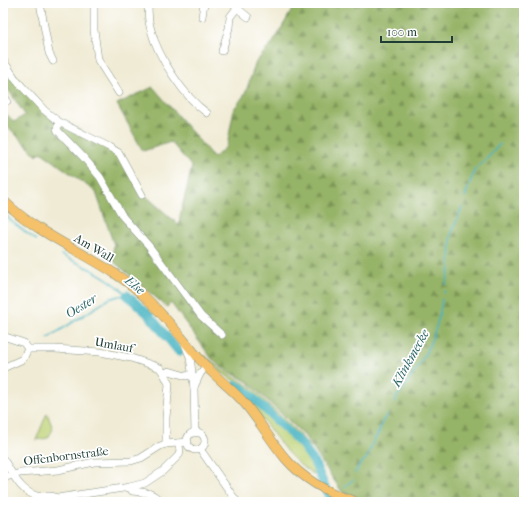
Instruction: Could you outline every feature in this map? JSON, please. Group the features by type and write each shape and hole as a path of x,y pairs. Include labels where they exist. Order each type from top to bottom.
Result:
{"main road":[{"name":"Am Wall","path":"3,200 11,208 37,227 129,284 165,317 204,364"},
{"path":"204,364 246,405 286,459 299,472 337,495 354,501"}],"street":[{"path":"40,3 49,53 53,61"},
{"path":"94,3 94,30 98,60 119,93"},
{"path":"148,3 150,29 160,53 182,89 194,103 207,113"},
{"path":"202,17 204,3"},
{"path":"222,51 229,28 230,17 236,5 248,17"},
{"path":"3,60 16,80 44,110 58,122 118,153 142,195"},
{"path":"3,93 7,101"},
{"path":"58,122 58,131 100,177 123,217 149,246 201,316 222,335"},
{"path":"3,336 24,343 28,350 23,358 3,368"},
{"name":"Am Wall","path":"184,340 190,357 191,375 194,388 195,433"},
{"name":"Umlauf","path":"28,350 55,349 108,354 131,358 152,364 160,368 164,374"},
{"path":"188,442 166,444 166,418 169,388 168,380 164,374 170,371 186,376 191,375 196,365 204,364"},
{"name":"Am Wall","path":"194,388 204,364"},
{"path":"195,433 200,433 204,438 205,444 197,450 192,449 188,442 189,436 195,433"},
{"path":"48,502 57,498 130,487 145,483 168,466 180,453 178,443"},
{"name":"Offenbornstraße","path":"3,478 13,475 58,470 94,462 141,458 166,444"},
{"path":"200,449 237,502"},
{"path":"3,459 21,487 28,492 42,497 53,496 57,498"},
{"path":"130,487 132,491 144,491 154,495 161,502"}],"green space":[{"path":"296,3 524,3 524,502 352,502 354,496 342,492 304,435 248,382 221,367 212,359 171,303 167,307 112,260 114,245 96,192 41,152 37,156 3,122 3,110 14,122 25,115 8,89 4,90 3,88 3,60 44,110 119,153 139,190 179,225 192,167 171,142 143,151 117,104 153,87 214,158 227,146 234,109 245,94 256,62 274,41"},
{"path":"204,356 219,368 251,387 300,435 310,447 309,448 257,396 219,371"},
{"path":"247,399 269,416 297,443 319,478 300,465 287,452"},
{"path":"47,413 53,429 48,438 36,440"}],"waterway":[{"name":"Klinkmecke","path":"465,197 475,169 484,162 500,144"},
{"name":"Klinkmecke","path":"446,285 450,269 451,235 462,207"},
{"name":"Else","path":"3,212 11,221 36,240"},
{"name":"Else","path":"61,255 104,277 127,295"},
{"name":"Oester","path":"48,338 109,299 127,295"},
{"name":"Else","path":"127,295 149,315 179,352"},
{"name":"Klinkmecke","path":"396,402 396,398 420,364 432,339 440,313 442,299"},
{"name":"Else","path":"236,385 245,390 302,445 314,462 332,502"},
{"name":"Klinkmecke","path":"355,473 361,463 367,458 382,422 387,415"},
{"name":"Klinkmecke","path":"344,487 353,480"}]}
